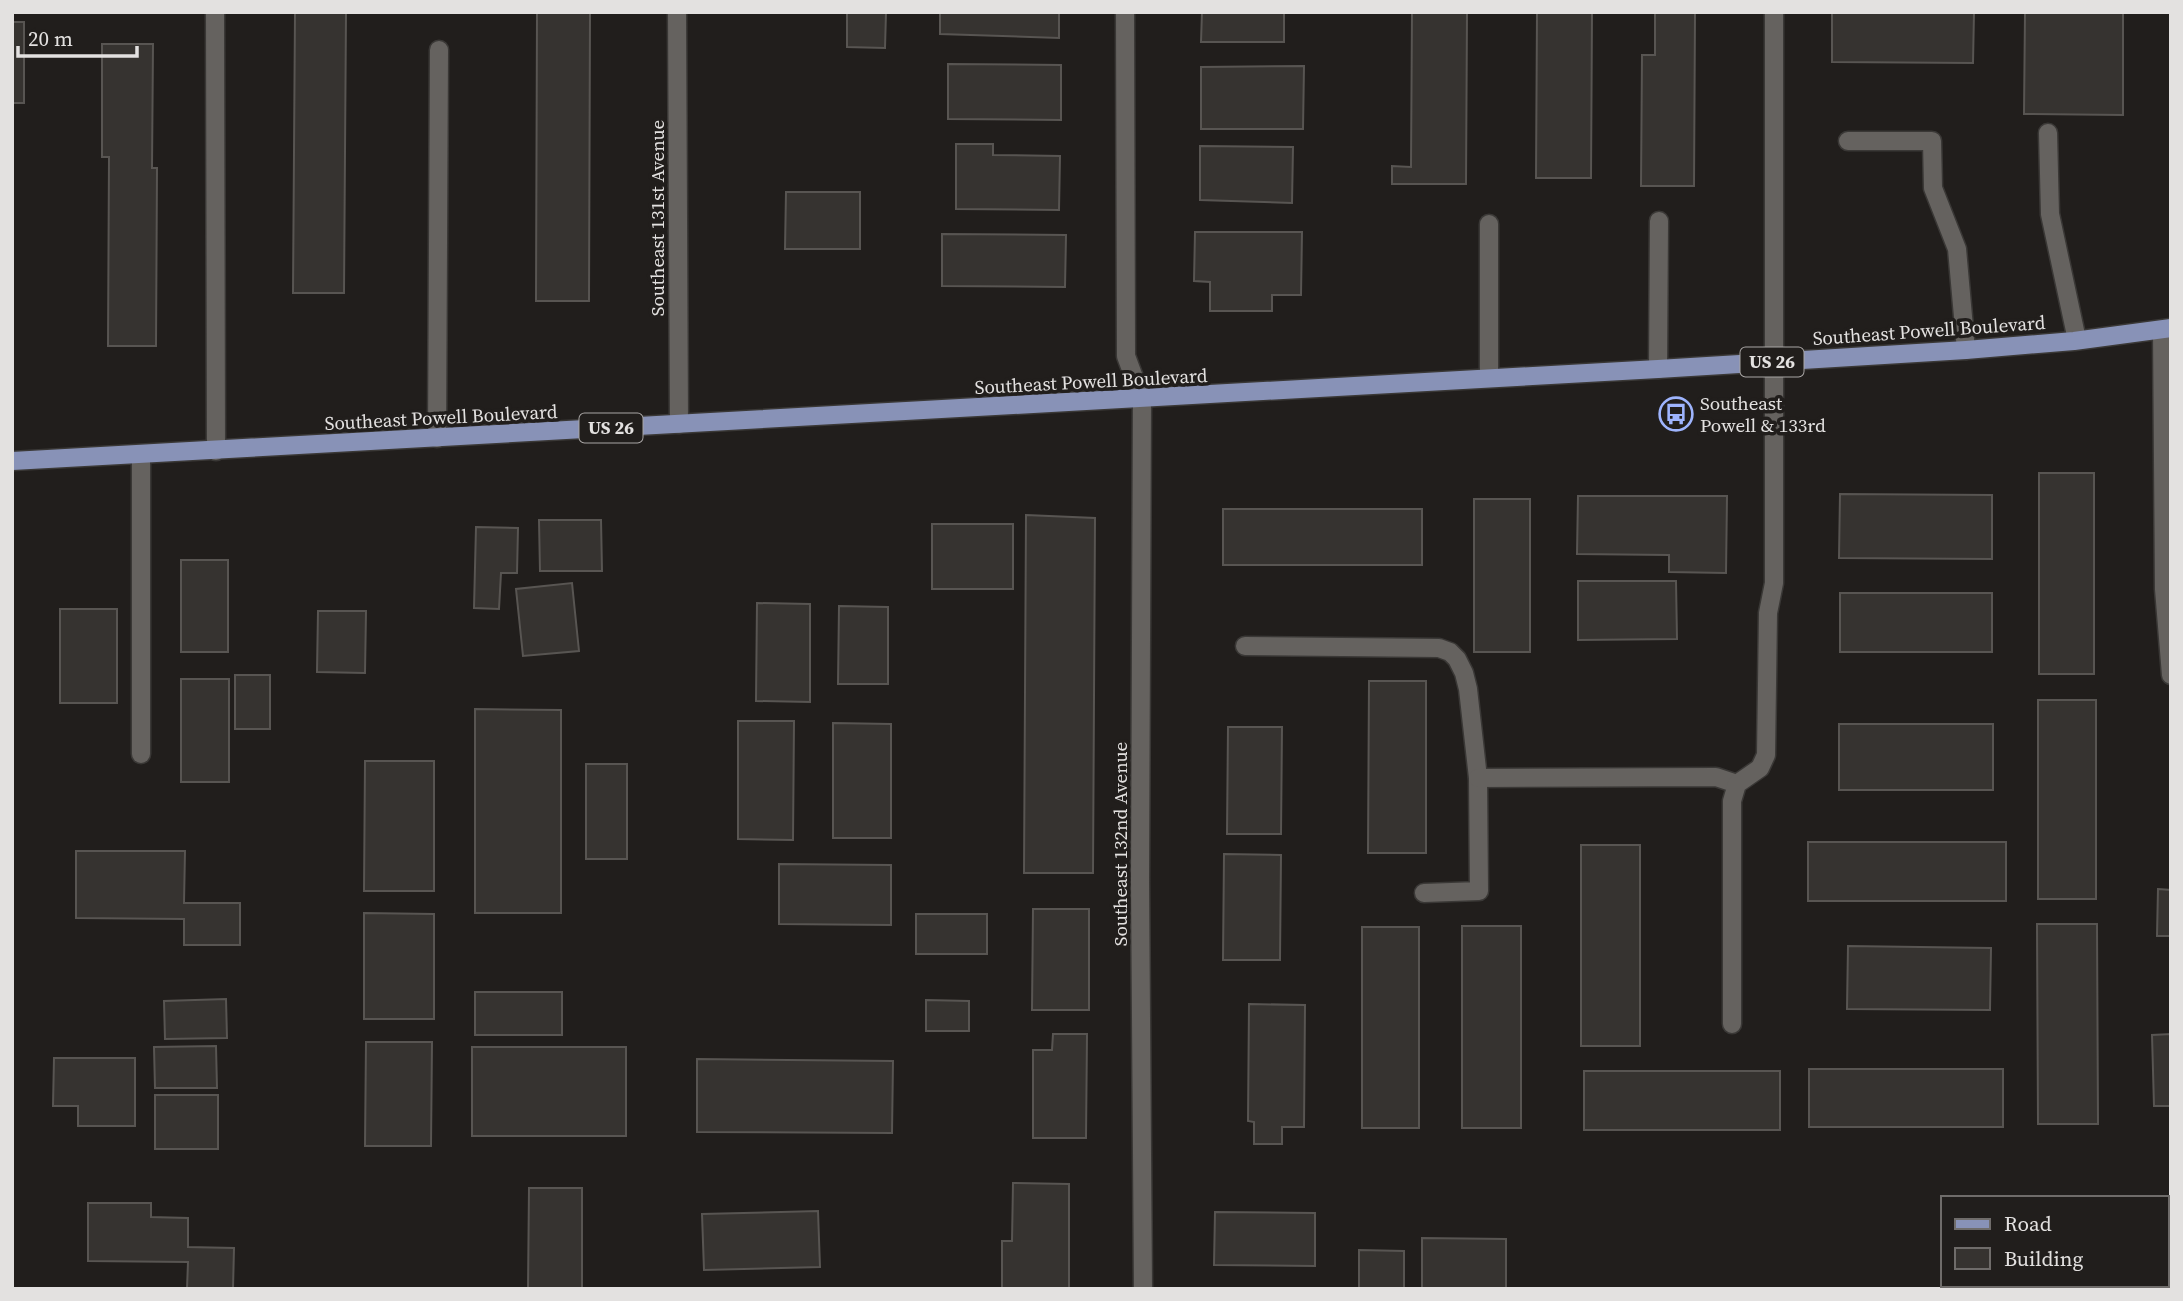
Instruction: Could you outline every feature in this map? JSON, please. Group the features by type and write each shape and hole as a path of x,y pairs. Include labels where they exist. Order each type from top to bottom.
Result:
{"main road":[{"name":"Southeast Powell Boulevard","path":"12,461 1774,362 1966,350 2166,329"}],"street":[{"path":"215,12 216,451"},
{"name":"Southeast 131st Avenue","path":"677,12 679,424"},
{"path":"1125,12 1126,356 1142,399"},
{"path":"1732,1024 1732,801 1737,784 1760,768 1766,755 1768,613 1774,583 1774,12"},
{"path":"437,438 439,50"},
{"path":"2048,133 2050,214 2077,340"},
{"path":"1848,141 1932,141 1933,188 1957,249 1966,350"},
{"path":"1658,369 1659,221"},
{"path":"1489,223 1489,377"},
{"path":"2166,329 2164,589 2171,675"},
{"name":"Southeast 132nd Avenue","path":"1142,399 1140,894 1143,1289"},
{"path":"141,454 141,754"},
{"path":"1245,646 1439,648 1450,652 1464,673 1468,689 1478,778 1479,891 1424,893"},
{"path":"1478,778 1716,777 1737,784"}],"building":[{"path":"295,12 346,12 344,293 293,293"},
{"path":"537,12 590,12 589,301 536,301"},
{"path":"847,12 886,12 885,48 847,47"},
{"path":"940,12 1059,12 1059,38 940,34"},
{"path":"1202,12 1284,12 1284,42 1201,42"},
{"path":"1412,12 1467,12 1466,184 1392,184 1392,166 1411,167"},
{"path":"1537,12 1592,12 1591,178 1536,178"},
{"path":"1655,12 1695,12 1694,186 1641,186 1642,55 1655,55"},
{"path":"1832,12 1974,12 1973,63 1832,62"},
{"path":"2025,12 2123,12 2123,115 2024,114"},
{"path":"12,22 24,22 24,103 12,103"},
{"path":"102,44 153,44 152,168 157,168 156,346 108,346 109,157 102,157"},
{"path":"948,64 1061,65 1061,120 948,119"},
{"path":"1304,66 1303,129 1201,129 1201,67"},
{"path":"956,144 993,144 993,155 1060,156 1059,210 956,209"},
{"path":"1200,146 1293,147 1292,203 1200,200"},
{"path":"786,192 860,192 860,249 785,249"},
{"path":"1195,232 1302,232 1301,295 1272,295 1272,311 1210,311 1210,282 1194,281"},
{"path":"942,234 1066,235 1065,287 942,286"},
{"path":"2039,473 2094,473 2094,674 2039,674"},
{"path":"1840,494 1992,495 1992,559 1839,558"},
{"path":"1578,496 1727,496 1726,573 1669,572 1669,555 1577,554"},
{"path":"1474,499 1530,499 1530,652 1474,652"},
{"path":"1223,509 1422,509 1422,565 1223,565"},
{"path":"1026,515 1095,518 1093,873 1024,873"},
{"path":"539,520 601,520 602,571 540,571"},
{"path":"932,524 1013,524 1013,589 932,589"},
{"path":"476,527 518,528 517,573 501,573 499,609 474,608"},
{"path":"181,560 228,560 228,652 181,652"},
{"path":"1578,581 1676,581 1677,639 1578,640"},
{"path":"572,583 579,651 523,656 516,589"},
{"path":"1840,593 1992,593 1992,652 1840,652"},
{"path":"757,603 810,604 810,702 756,701"},
{"path":"839,606 888,607 888,684 838,684"},
{"path":"60,609 117,609 117,703 60,703"},
{"path":"318,611 366,611 365,673 317,672"},
{"path":"235,675 270,675 270,729 235,729"},
{"path":"181,679 229,679 229,782 181,782"},
{"path":"1369,681 1426,681 1426,853 1368,853"},
{"path":"2038,700 2096,700 2096,899 2038,899"},
{"path":"475,709 561,710 561,913 475,913"},
{"path":"738,721 794,721 793,840 738,839"},
{"path":"833,723 891,724 891,838 833,838"},
{"path":"1839,724 1993,724 1993,790 1839,790"},
{"path":"1228,727 1282,727 1281,834 1227,834"},
{"path":"365,761 434,761 434,891 364,891"},
{"path":"586,764 627,764 627,859 586,859"},
{"path":"1808,842 2006,842 2006,901 1808,901"},
{"path":"1581,845 1640,845 1640,1046 1581,1046"},
{"path":"76,851 185,851 184,903 240,903 240,945 184,945 184,919 76,918"},
{"path":"1224,854 1281,855 1280,960 1223,960"},
{"path":"779,864 891,865 891,925 779,924"},
{"path":"2158,889 2171,890 2171,936 2157,936"},
{"path":"1033,909 1089,909 1089,1010 1032,1010"},
{"path":"364,913 434,914 434,1019 364,1019"},
{"path":"916,914 987,914 987,954 916,954"},
{"path":"2037,924 2097,924 2098,1124 2038,1124"},
{"path":"1462,926 1521,926 1521,1128 1462,1128"},
{"path":"1362,927 1419,927 1419,1128 1362,1128"},
{"path":"1848,946 1991,948 1990,1010 1847,1009"},
{"path":"475,992 562,992 562,1035 475,1035"},
{"path":"226,999 227,1038 165,1039 164,1001"},
{"path":"926,1000 969,1001 969,1031 926,1031"},
{"path":"1249,1004 1305,1005 1304,1127 1282,1127 1282,1144 1254,1144 1254,1122 1248,1121"},
{"path":"1053,1034 1087,1034 1086,1138 1033,1138 1033,1050 1052,1050"},
{"path":"2171,1034 2171,1106 2154,1106 2152,1035"},
{"path":"366,1042 432,1042 431,1146 365,1146"},
{"path":"216,1046 217,1088 155,1088 154,1047"},
{"path":"472,1047 626,1047 626,1136 472,1136"},
{"path":"54,1058 135,1058 135,1126 78,1126 78,1106 53,1106"},
{"path":"697,1059 893,1061 892,1133 697,1132"},
{"path":"1809,1069 2003,1069 2003,1127 1809,1127"},
{"path":"1584,1071 1780,1071 1780,1130 1584,1130"},
{"path":"155,1095 218,1095 218,1149 155,1149"},
{"path":"1013,1183 1069,1184 1069,1289 1002,1289 1002,1241 1012,1241"},
{"path":"529,1188 582,1188 582,1289 528,1289"},
{"path":"88,1203 151,1203 151,1217 188,1218 188,1247 234,1248 233,1289 187,1289 188,1262 88,1261"},
{"path":"818,1211 820,1267 704,1270 702,1214"},
{"path":"1215,1212 1315,1213 1315,1266 1214,1265"},
{"path":"1422,1238 1506,1239 1506,1289 1422,1289"},
{"path":"1359,1250 1404,1251 1404,1289 1359,1289"}],"place":[{"name":"Southeast Powell & 133rd","path":"1676,414"}]}
